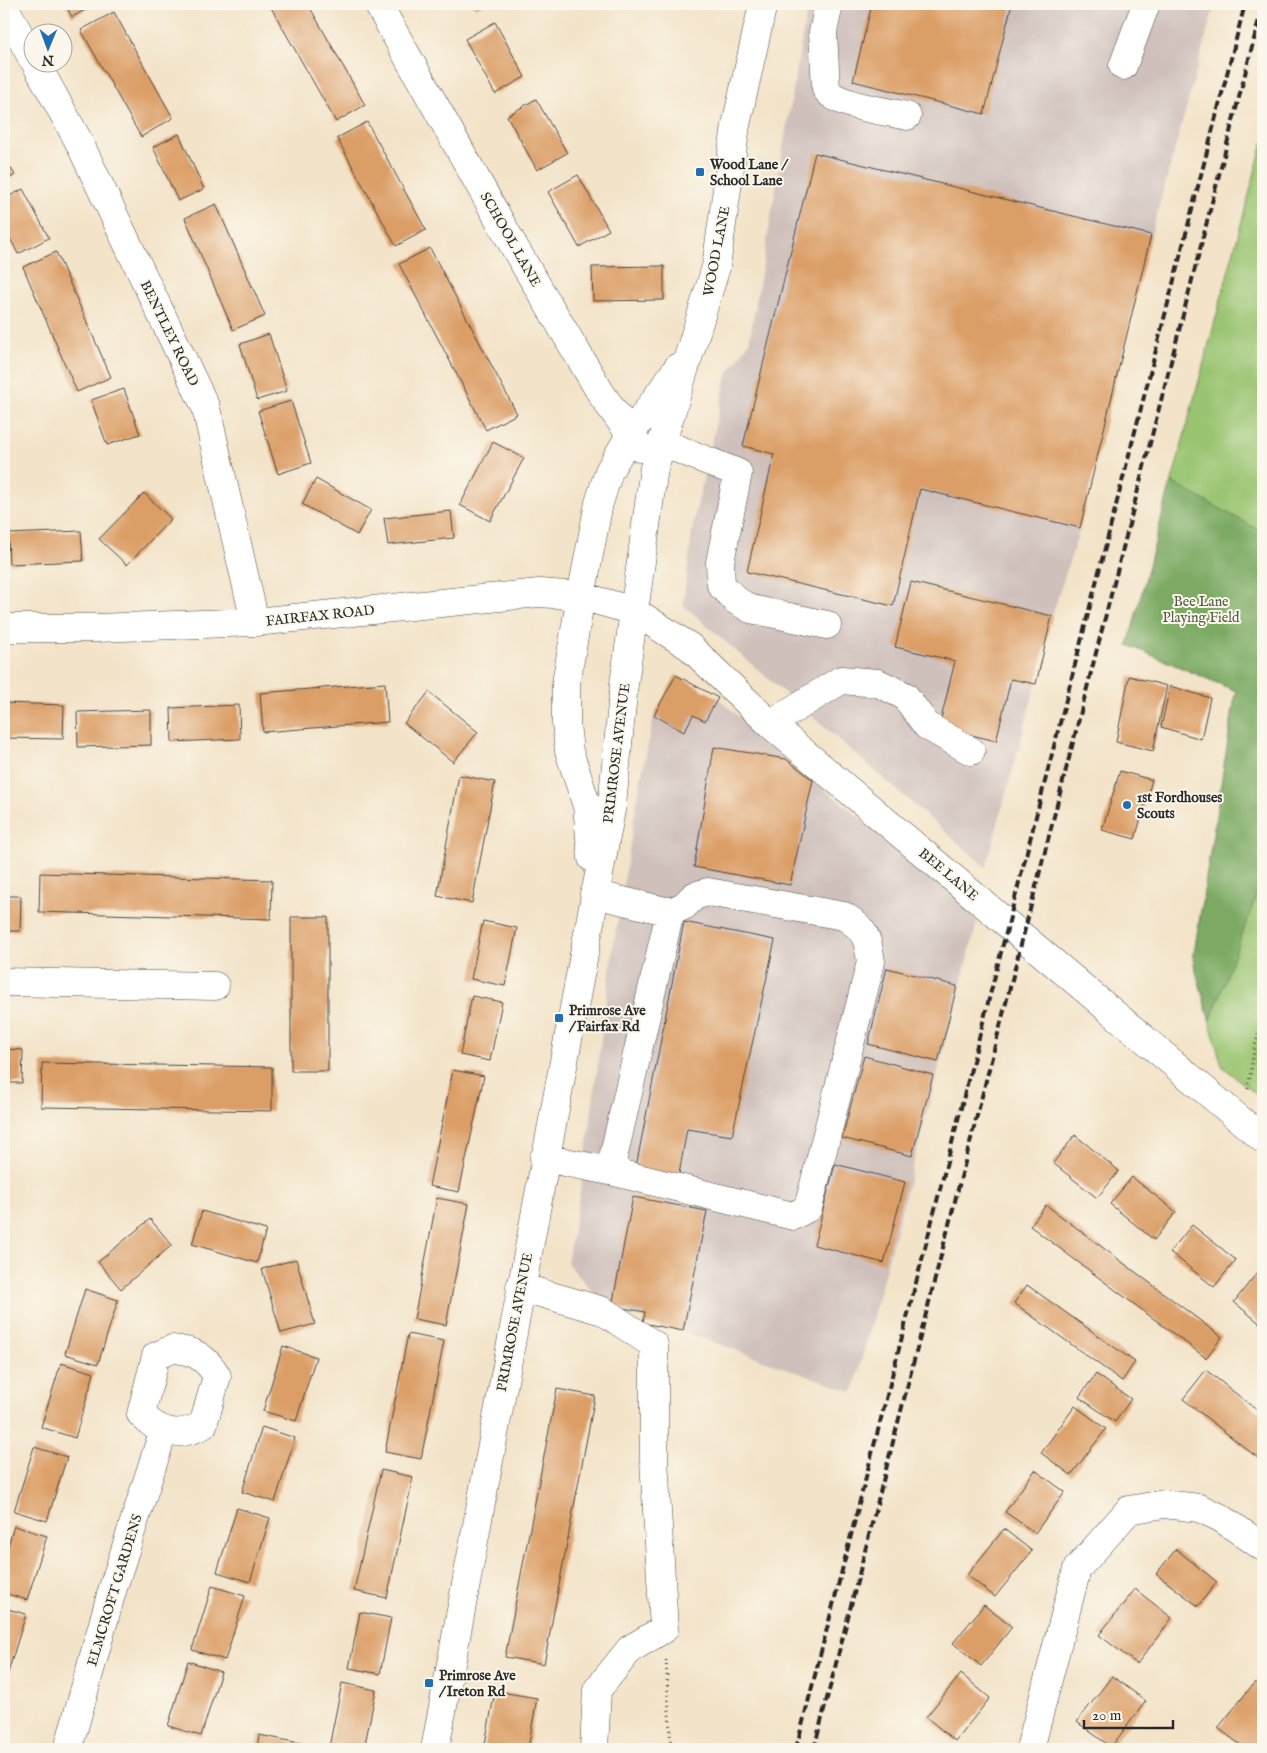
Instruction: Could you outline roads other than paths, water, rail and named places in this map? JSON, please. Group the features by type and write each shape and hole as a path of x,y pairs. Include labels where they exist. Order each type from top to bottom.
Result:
{"street":[{"name":"SCHOOL LANE","path":"378,4 516,250 602,395 654,468"},
{"name":"WOOD LANE","path":"634,611 654,468 664,442 690,349 716,267 736,126 763,4"},
{"path":"829,4 823,32 826,82 830,96 842,101 907,116"},
{"path":"1123,66 1146,4"},
{"path":"4,6 22,39"},
{"name":"BENTLEY ROAD","path":"41,72 78,140 206,408 255,622"},
{"name":"WOOD LANE","path":"581,596 599,503 610,471 630,435 690,349"},
{"path":"664,442 738,473 720,562 721,584 737,601 751,609 827,625"},
{"name":"FAIRFAX ROAD","path":"4,628 96,628 255,622 539,593 581,596 634,611"},
{"name":"PRIMROSE AVENUE","path":"581,596 566,683 566,724 569,751 587,806 592,840 594,894"},
{"name":"PRIMROSE AVENUE","path":"435,1749 544,1158 612,805 616,753 634,611"},
{"name":"BEE LANE","path":"634,611 690,647 770,724 1263,1139"},
{"path":"770,724 840,680 878,683 905,696 927,726 970,751"},
{"path":"544,1158 610,1171 793,1216 808,1208 871,962 868,941 858,925 844,916 708,892 694,896 684,906 670,912 594,894"},
{"path":"610,1171 670,912"},
{"path":"4,982 215,986"},
{"path":"520,1287 603,1311 654,1345 654,1459 664,1630 630,1648 597,1690 594,1749"},
{"name":"ELMCROFT GARDENS","path":"68,1749 112,1591 163,1432"},
{"path":"1030,1749 1077,1569 1129,1510 1164,1504 1199,1508 1221,1518 1263,1547"}],"railway":[{"path":"796,1749 1245,4"},
{"path":"814,1749 1263,4"}],"place":[{"name":"Wood Lane / School Lane","path":"700,172"},
{"name":"1st Fordhouses Scouts","path":"1127,805"},
{"name":"Primrose Ave / Fairfax Rd","path":"559,1018"},
{"name":"Primrose Ave / Ireton Rd","path":"429,1683"}],"park label":[{"name":"Bee Lane Playing Field","path":"1201,610"}]}
